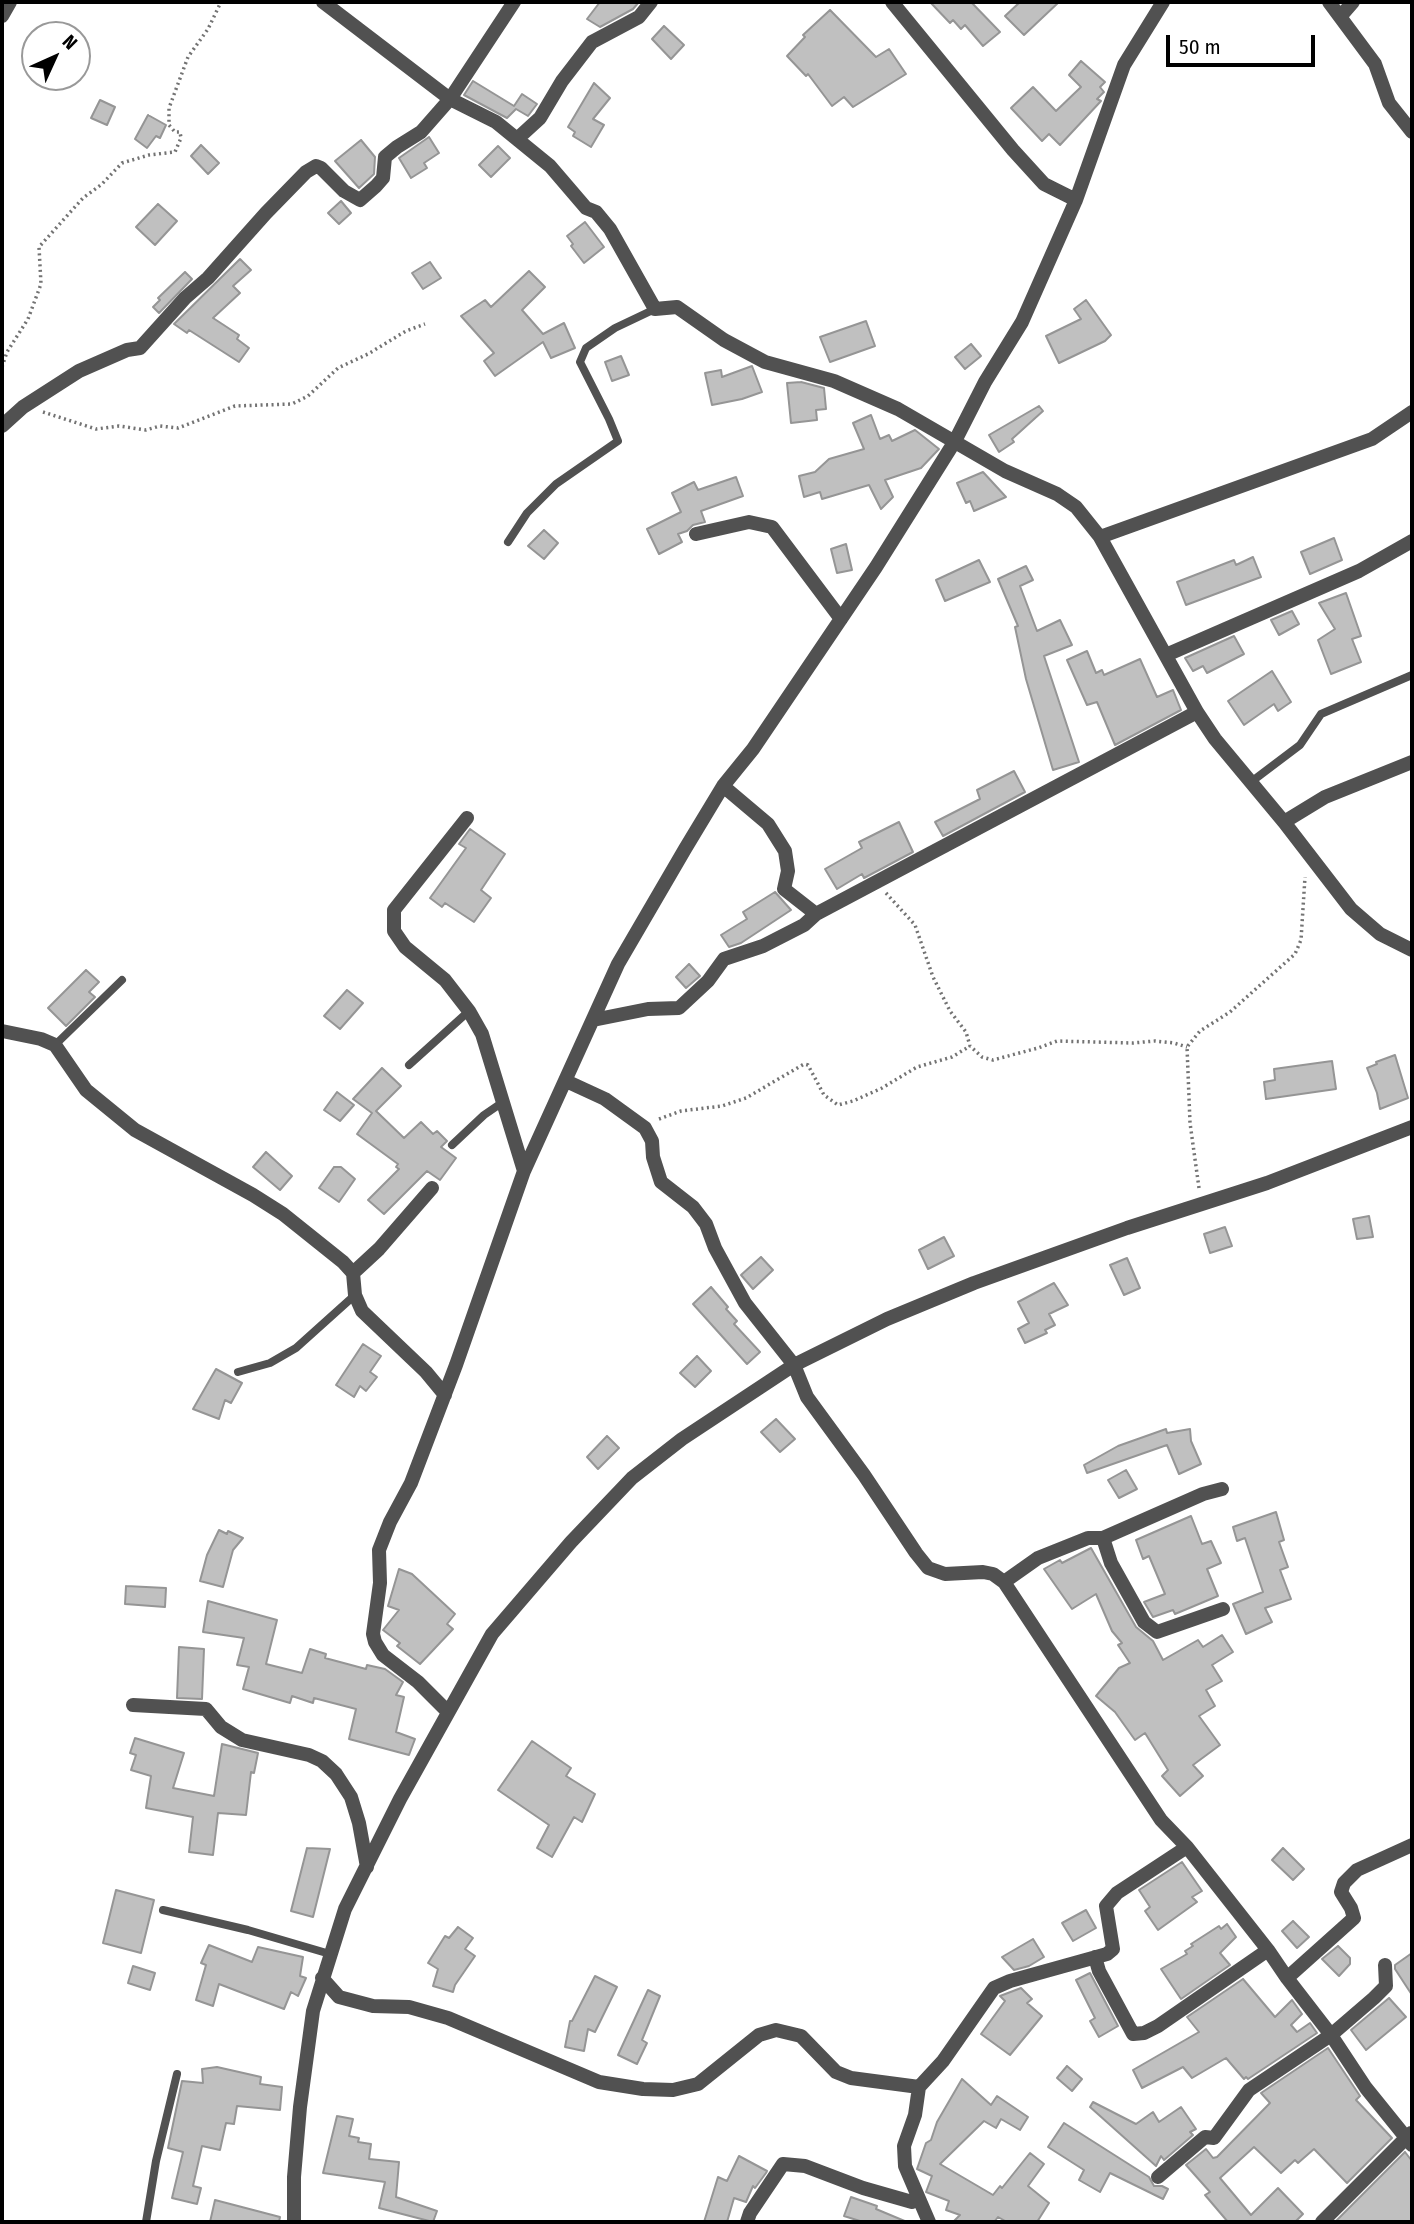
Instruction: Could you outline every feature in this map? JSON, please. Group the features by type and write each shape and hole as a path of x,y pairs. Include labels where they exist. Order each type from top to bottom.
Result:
{"street":[{"path":"2,16 10,2"},
{"path":"323,2 450,99 496,122 550,166 586,208 596,212 610,229 655,309 677,307 724,340 765,362 834,381 898,409 1005,471 1057,494 1076,507 1100,537 1197,712 1216,739 1284,821 1351,909 1380,934 1412,950"},
{"path":"2,426 23,407 79,371 127,350 140,348 306,172 316,166 321,168 344,191 360,200 383,178 385,158 421,132 450,99 514,2"},
{"path":"517,139 540,118 562,81 592,42 639,17 651,2"},
{"path":"892,2 1028,167 1044,184 1076,200"},
{"path":"449,1712 378,1649 373,1634 380,1583 379,1550 390,1522 411,1483 445,1395 524,1171 618,964 723,786 753,749 841,619 955,441 985,382 1022,322 1076,200 1124,65 1163,2"},
{"path":"1329,2 1375,64 1389,103 1412,132"},
{"path":"1340,17 1353,2"},
{"path":"1100,537 1372,439 1412,412"},
{"path":"696,534 749,522 772,527 841,619"},
{"path":"1166,655 1359,571 1412,541"},
{"path":"593,1020 648,1009 678,1008 708,981 724,959 763,946 804,925 816,914 1197,712"},
{"path":"1284,821 1325,797 1412,762"},
{"path":"723,786 768,824 785,851 788,871 784,889 816,914"},
{"path":"467,818 394,910 394,931 405,947 445,980 469,1011 482,1034 524,1171"},
{"path":"2,1031 55,1045 86,1090 135,1130 283,1214 353,1273 355,1295 362,1311 426,1372 445,1395"},
{"path":"566,1081 606,1099 645,1128 652,1141 653,1157 661,1182 693,1207 706,1224 715,1248 745,1303 794,1366 807,1397 929,1568 945,1574 983,1572 993,1574 1004,1582 1161,1820 1187,1847 1268,1950 1331,2035 1366,2088 1410,2138 1322,2222"},
{"path":"294,2222 294,2177 300,2106 313,2011 345,1909 400,1799 492,1634 571,1542 632,1478 682,1439 794,1366 887,1319 974,1283 1127,1228 1267,1183 1412,1128"},
{"path":"353,1273 379,1249 432,1188"},
{"path":"1004,1582 1038,1558 1088,1538 1103,1538 1203,1494 1222,1489"},
{"path":"1103,1538 1111,1563 1144,1622 1157,1632 1223,1609"},
{"path":"133,1705 206,1709 221,1727 242,1740 309,1755 322,1761 336,1774 351,1797 359,1823 366,1867"},
{"path":"1287,1978 1354,1919 1341,1892 1344,1883 1357,1870 1412,1845"},
{"path":"929,2222 905,2166 904,2147 915,2115 919,2087 943,2061 994,1988 1113,1949 1106,1906 1117,1893 1187,1847"},
{"path":"1095,1957 1099,1971 1133,2034 1144,2033 1166,2021 1268,1950"},
{"path":"1158,2177 1205,2137 1214,2138 1249,2090 1331,2035 1386,1986 1385,1965"},
{"path":"322,1978 339,1997 373,2006 410,2007 448,2018 599,2082 643,2089 673,2090 698,2084 760,2035 776,2031 801,2036 835,2073 851,2078 919,2087"},
{"path":"747,2222 750,2213 783,2164 805,2166 863,2188 912,2202 918,2198"}],"lane":[{"path":"508,542 527,513 556,484 618,442 580,362 586,348 615,328 655,309"},
{"path":"1251,782 1300,745 1321,714 1412,675"},
{"path":"55,1045 122,980"},
{"path":"409,1065 469,1011"},
{"path":"452,1145 484,1115 503,1102"},
{"path":"239,1372 270,1363 296,1348 355,1295"},
{"path":"163,1910 248,1930 330,1954"},
{"path":"145,2222 156,2161 177,2074"}],"path":[{"path":"2,367 7,352 28,319 41,284 38,247 83,198 102,184 122,163 149,155 175,152 181,138 180,132 174,132 169,125 169,108 188,57 208,29 221,2"},
{"path":"23,407 96,429 119,426 146,430 160,426 178,428 235,406 292,404 308,396 338,368 406,331 425,324"},
{"path":"1203,1204 1195,1170 1190,1123 1187,1047 1200,1031 1230,1012 1295,954 1301,940 1305,874 1311,858"},
{"path":"873,884 882,889 915,925 933,977 950,1011 966,1032 970,1046 982,1057 993,1060 1057,1041 1155,1041 1187,1047"},
{"path":"645,1128 657,1120 681,1111 722,1106 746,1098 804,1064 808,1065 824,1095 838,1105 882,1088 917,1067 952,1057 970,1046"}],"building":[{"path":"600,2 639,2 633,9 600,27 587,19"},
{"path":"930,2 971,2 1000,32 983,46 965,25 961,29 953,20 950,23"},
{"path":"1020,2 1059,2 1024,35 1005,16"},
{"path":"830,10 876,57 889,49 906,74 853,107 844,97 832,106 808,74 806,76 787,56 805,37 803,35"},
{"path":"664,26 684,45 671,59 652,39"},
{"path":"1081,61 1105,82 1100,87 1104,92 1097,99 1101,101 1060,145 1049,134 1042,141 1011,108 1033,87 1056,111 1081,87 1069,75"},
{"path":"473,81 514,106 522,94 537,104 528,116 516,109 507,118 464,95"},
{"path":"594,83 610,98 593,119 604,125 591,147 573,136 575,132 568,127"},
{"path":"100,100 115,107 107,125 91,118"},
{"path":"148,115 166,125 160,138 156,136 147,148 135,139"},
{"path":"429,137 439,153 424,163 427,168 411,178 399,158"},
{"path":"361,140 375,157 374,174 359,188 335,161"},
{"path":"201,145 219,163 208,174 191,156"},
{"path":"498,146 510,158 491,177 479,165"},
{"path":"341,201 351,213 339,224 328,213"},
{"path":"158,204 177,221 155,245 136,227"},
{"path":"585,222 604,247 584,263 567,236"},
{"path":"240,259 251,270 233,286 240,293 213,318 239,335 237,339 249,348 239,362 189,330 187,333 174,324"},
{"path":"430,262 441,278 423,289 412,273"},
{"path":"529,271 545,287 522,310 543,334 564,323 575,348 551,358 543,342 495,376 484,361 494,353 461,316 485,300 491,307"},
{"path":"185,272 192,279 159,313 153,307 160,300 158,298"},
{"path":"1086,300 1111,335 1105,341 1059,363 1046,336 1081,319 1074,309"},
{"path":"866,321 875,346 830,362 820,337"},
{"path":"971,344 981,356 965,369 955,357"},
{"path":"621,356 629,375 612,381 605,362"},
{"path":"752,366 762,392 712,405 705,373 721,370 722,377"},
{"path":"801,382 824,388 826,409 816,410 817,420 791,423 787,383"},
{"path":"1039,406 1043,411 1012,439 1014,442 999,452 989,435"},
{"path":"871,415 880,439 889,435 892,441 915,430 939,449 921,468 885,480 893,497 881,509 869,485 822,499 820,492 804,497 799,476 815,472 829,459 864,449 853,423"},
{"path":"983,472 1006,497 974,511 970,501 966,503 957,483"},
{"path":"736,477 743,496 701,511 705,522 693,525 678,534 682,542 659,554 647,529 681,512 672,493 694,482 698,490"},
{"path":"544,530 558,543 544,559 528,546"},
{"path":"1334,538 1342,560 1310,574 1301,552"},
{"path":"846,544 852,570 837,573 831,549"},
{"path":"1253,557 1261,577 1186,605 1177,582 1234,560 1236,565"},
{"path":"979,560 990,582 945,601 936,580"},
{"path":"1026,566 1033,580 1020,586 1037,631 1060,620 1072,645 1044,656 1079,762 1053,770 1026,679 1015,627 1018,626 998,579"},
{"path":"1346,593 1361,636 1352,639 1361,662 1331,674 1318,640 1335,629 1319,603"},
{"path":"1292,611 1299,624 1279,635 1271,620"},
{"path":"1234,636 1244,654 1207,673 1203,666 1193,671 1185,658"},
{"path":"1087,651 1096,673 1102,670 1104,675 1140,659 1157,697 1173,690 1181,710 1115,745 1097,702 1087,705 1067,660"},
{"path":"1272,671 1291,702 1278,711 1274,704 1244,725 1228,701"},
{"path":"1014,771 1025,792 943,836 935,822 980,799 977,790"},
{"path":"899,822 913,852 864,878 862,874 837,889 825,869 862,848 859,842"},
{"path":"470,829 505,854 481,890 491,898 474,922 445,903 442,907 430,898 466,848 459,844"},
{"path":"775,892 791,910 741,943 729,947 721,935 747,919 743,912"},
{"path":"689,964 700,976 686,988 676,977"},
{"path":"86,970 99,982 89,992 95,997 66,1026 48,1008"},
{"path":"347,990 363,1003 340,1029 324,1016"},
{"path":"1395,1055 1408,1098 1380,1109 1367,1068"},
{"path":"1332,1061 1336,1089 1266,1099 1264,1082 1275,1080 1274,1069"},
{"path":"382,1068 401,1086 376,1111 404,1138 421,1122 433,1134 437,1131 447,1141 441,1147 456,1158 440,1180 427,1171 384,1214 368,1200 399,1169 396,1167 398,1164 357,1134 372,1113 353,1099"},
{"path":"337,1092 354,1105 340,1121 324,1110"},
{"path":"266,1152 292,1176 280,1190 253,1167"},
{"path":"334,1167 341,1167 355,1179 339,1202 319,1188"},
{"path":"1369,1216 1373,1237 1357,1239 1353,1219"},
{"path":"1225,1227 1232,1246 1210,1253 1204,1234"},
{"path":"944,1237 954,1256 928,1269 919,1250"},
{"path":"761,1257 773,1270 753,1289 741,1275"},
{"path":"1127,1258 1140,1288 1124,1295 1110,1265"},
{"path":"1054,1283 1068,1305 1049,1314 1055,1325 1045,1330 1047,1333 1025,1343 1018,1329 1029,1323 1018,1302"},
{"path":"711,1287 737,1321 734,1324 760,1352 747,1364 693,1304"},
{"path":"363,1344 381,1356 370,1372 377,1377 366,1391 360,1386 354,1397 336,1385"},
{"path":"697,1356 711,1371 695,1387 680,1373"},
{"path":"216,1369 242,1383 231,1403 225,1400 219,1419 193,1409"},
{"path":"776,1419 795,1439 780,1452 761,1432"},
{"path":"1166,1429 1167,1433 1190,1429 1191,1441 1201,1464 1179,1474 1167,1445 1087,1473 1084,1465 1118,1446"},
{"path":"607,1436 619,1448 598,1469 587,1457"},
{"path":"1126,1470 1137,1489 1119,1498 1108,1480"},
{"path":"1276,1512 1284,1540 1279,1542 1288,1567 1280,1570 1291,1599 1265,1608 1272,1622 1246,1634 1233,1604 1263,1592 1245,1538 1237,1541 1233,1527"},
{"path":"1191,1516 1202,1544 1211,1541 1221,1563 1207,1569 1218,1596 1175,1614 1173,1610 1153,1617 1144,1602 1165,1594 1149,1556 1143,1559 1136,1540"},
{"path":"219,1530 243,1538 233,1550 223,1587 200,1581 207,1555"},
{"path":"1091,1548 1136,1627 1153,1641 1163,1660 1198,1640 1203,1647 1222,1635 1233,1652 1212,1665 1222,1681 1206,1690 1215,1706 1199,1716 1220,1745 1193,1765 1203,1776 1180,1796 1162,1776 1168,1770 1145,1733 1135,1740 1115,1712 1096,1696 1119,1668 1130,1663 1118,1645 1122,1643 1112,1631 1096,1594 1072,1609 1044,1569"},
{"path":"399,1569 412,1574 455,1614 447,1624 453,1629 420,1664 397,1646 400,1643 383,1630 399,1610 388,1606"},
{"path":"126,1586 166,1588 165,1607 125,1604"},
{"path":"208,1601 277,1620 266,1664 302,1673 310,1649 326,1654 325,1658 366,1669 367,1665 385,1669 403,1682 396,1695 404,1697 396,1732 415,1739 409,1755 349,1739 356,1709 314,1698 313,1703 292,1696 290,1703 243,1689 249,1667 237,1665 244,1638 203,1632"},
{"path":"179,1647 204,1649 202,1699 177,1698"},
{"path":"135,1738 184,1753 173,1788 214,1796 222,1744 258,1753 254,1773 251,1772 246,1815 218,1813 213,1855 189,1852 193,1817 146,1808 151,1776 131,1770 136,1755 130,1753"},
{"path":"532,1741 571,1768 566,1776 595,1794 582,1822 574,1817 552,1857 537,1848 549,1825 498,1790"},
{"path":"307,1848 330,1849 313,1917 291,1911"},
{"path":"1283,1848 1304,1869 1293,1880 1272,1860"},
{"path":"1182,1862 1202,1891 1192,1897 1197,1902 1158,1930 1145,1911 1150,1907 1139,1890"},
{"path":"116,1890 154,1900 141,1953 103,1943"},
{"path":"1086,1910 1096,1928 1073,1941 1062,1923"},
{"path":"1293,1921 1309,1937 1297,1948 1282,1931"},
{"path":"1227,1924 1236,1937 1220,1953 1230,1965 1181,1999 1161,1969 1187,1954 1185,1951 1193,1946 1191,1944 1219,1926 1221,1929"},
{"path":"458,1927 473,1938 465,1949 475,1956 453,1992 433,1986 438,1969 428,1963 445,1936 449,1938"},
{"path":"1033,1939 1044,1957 1029,1966 1014,1970 1002,1957"},
{"path":"209,1945 252,1962 258,1947 303,1957 300,1976 306,1978 298,1996 291,1992 284,2009 219,1984 213,2006 196,2000 206,1965 201,1963"},
{"path":"1338,1946 1350,1958 1350,1964 1339,1976 1322,1959"},
{"path":"1412,1953 1412,1995 1395,1965"},
{"path":"133,1966 155,1973 150,1990 128,1983"},
{"path":"1090,1973 1118,2026 1099,2037 1090,2021 1095,2018 1076,1980"},
{"path":"595,1976 617,1987 595,2032 588,2029 584,2051 565,2047 570,2021"},
{"path":"1243,1979 1275,2017 1292,2000 1302,2014 1291,2025 1297,2032 1310,2023 1317,2033 1248,2079 1244,2079 1226,2058 1192,2078 1183,2067 1142,2088 1133,2070 1199,2032 1187,2017"},
{"path":"1021,1988 1032,1999 1027,2003 1042,2016 1010,2055 981,2034 1005,2001 1000,1996"},
{"path":"648,1990 660,1996 642,2040 647,2043 637,2064 618,2055"},
{"path":"1389,1998 1406,2017 1366,2050 1351,2030"},
{"path":"1328,2048 1360,2096 1356,2100 1392,2138 1347,2183 1314,2149 1298,2163 1295,2160 1281,2173 1254,2147 1220,2178 1251,2215 1278,2188 1303,2214 1295,2222 1228,2222 1205,2195 1210,2192 1186,2165 1206,2149 1213,2158 1217,2157 1270,2103 1261,2093"},
{"path":"1067,2066 1082,2079 1072,2091 1057,2078"},
{"path":"217,2067 261,2077 260,2084 282,2087 280,2110 237,2106 234,2124 226,2123 220,2150 202,2146 193,2186 201,2188 197,2204 172,2198 183,2152 168,2148 182,2081 203,2083 202,2069"},
{"path":"962,2079 991,2105 997,2096 1028,2117 1020,2130 1001,2119 996,2128 984,2121 940,2164 993,2195 1000,2186 1002,2188 1030,2153 1044,2164 1028,2186 1049,2203 1037,2222 1007,2222 998,2217 994,2222 953,2222 960,2215 946,2210 949,2201 926,2192 932,2176 917,2169 926,2143 931,2140 937,2122"},
{"path":"1093,2102 1136,2124 1153,2112 1159,2122 1181,2107 1196,2129 1190,2132 1193,2135 1164,2160 1161,2156 1156,2166 1090,2107"},
{"path":"337,2116 353,2119 349,2136 359,2138 358,2142 371,2144 369,2159 399,2162 396,2197 437,2211 433,2222 379,2208 385,2182 323,2173"},
{"path":"1064,2123 1149,2177 1154,2186 1168,2189 1163,2199 1110,2173 1100,2192 1079,2180 1084,2170 1048,2147"},
{"path":"1405,2152 1412,2161 1412,2222 1335,2222"},
{"path":"739,2156 767,2171 766,2173 755,2188 753,2186 746,2202 734,2198 727,2222 704,2222 718,2177 727,2181"},
{"path":"851,2197 877,2206 876,2209 907,2222 863,2222 844,2216"},
{"path":"215,2200 280,2217 279,2222 210,2222"}]}
